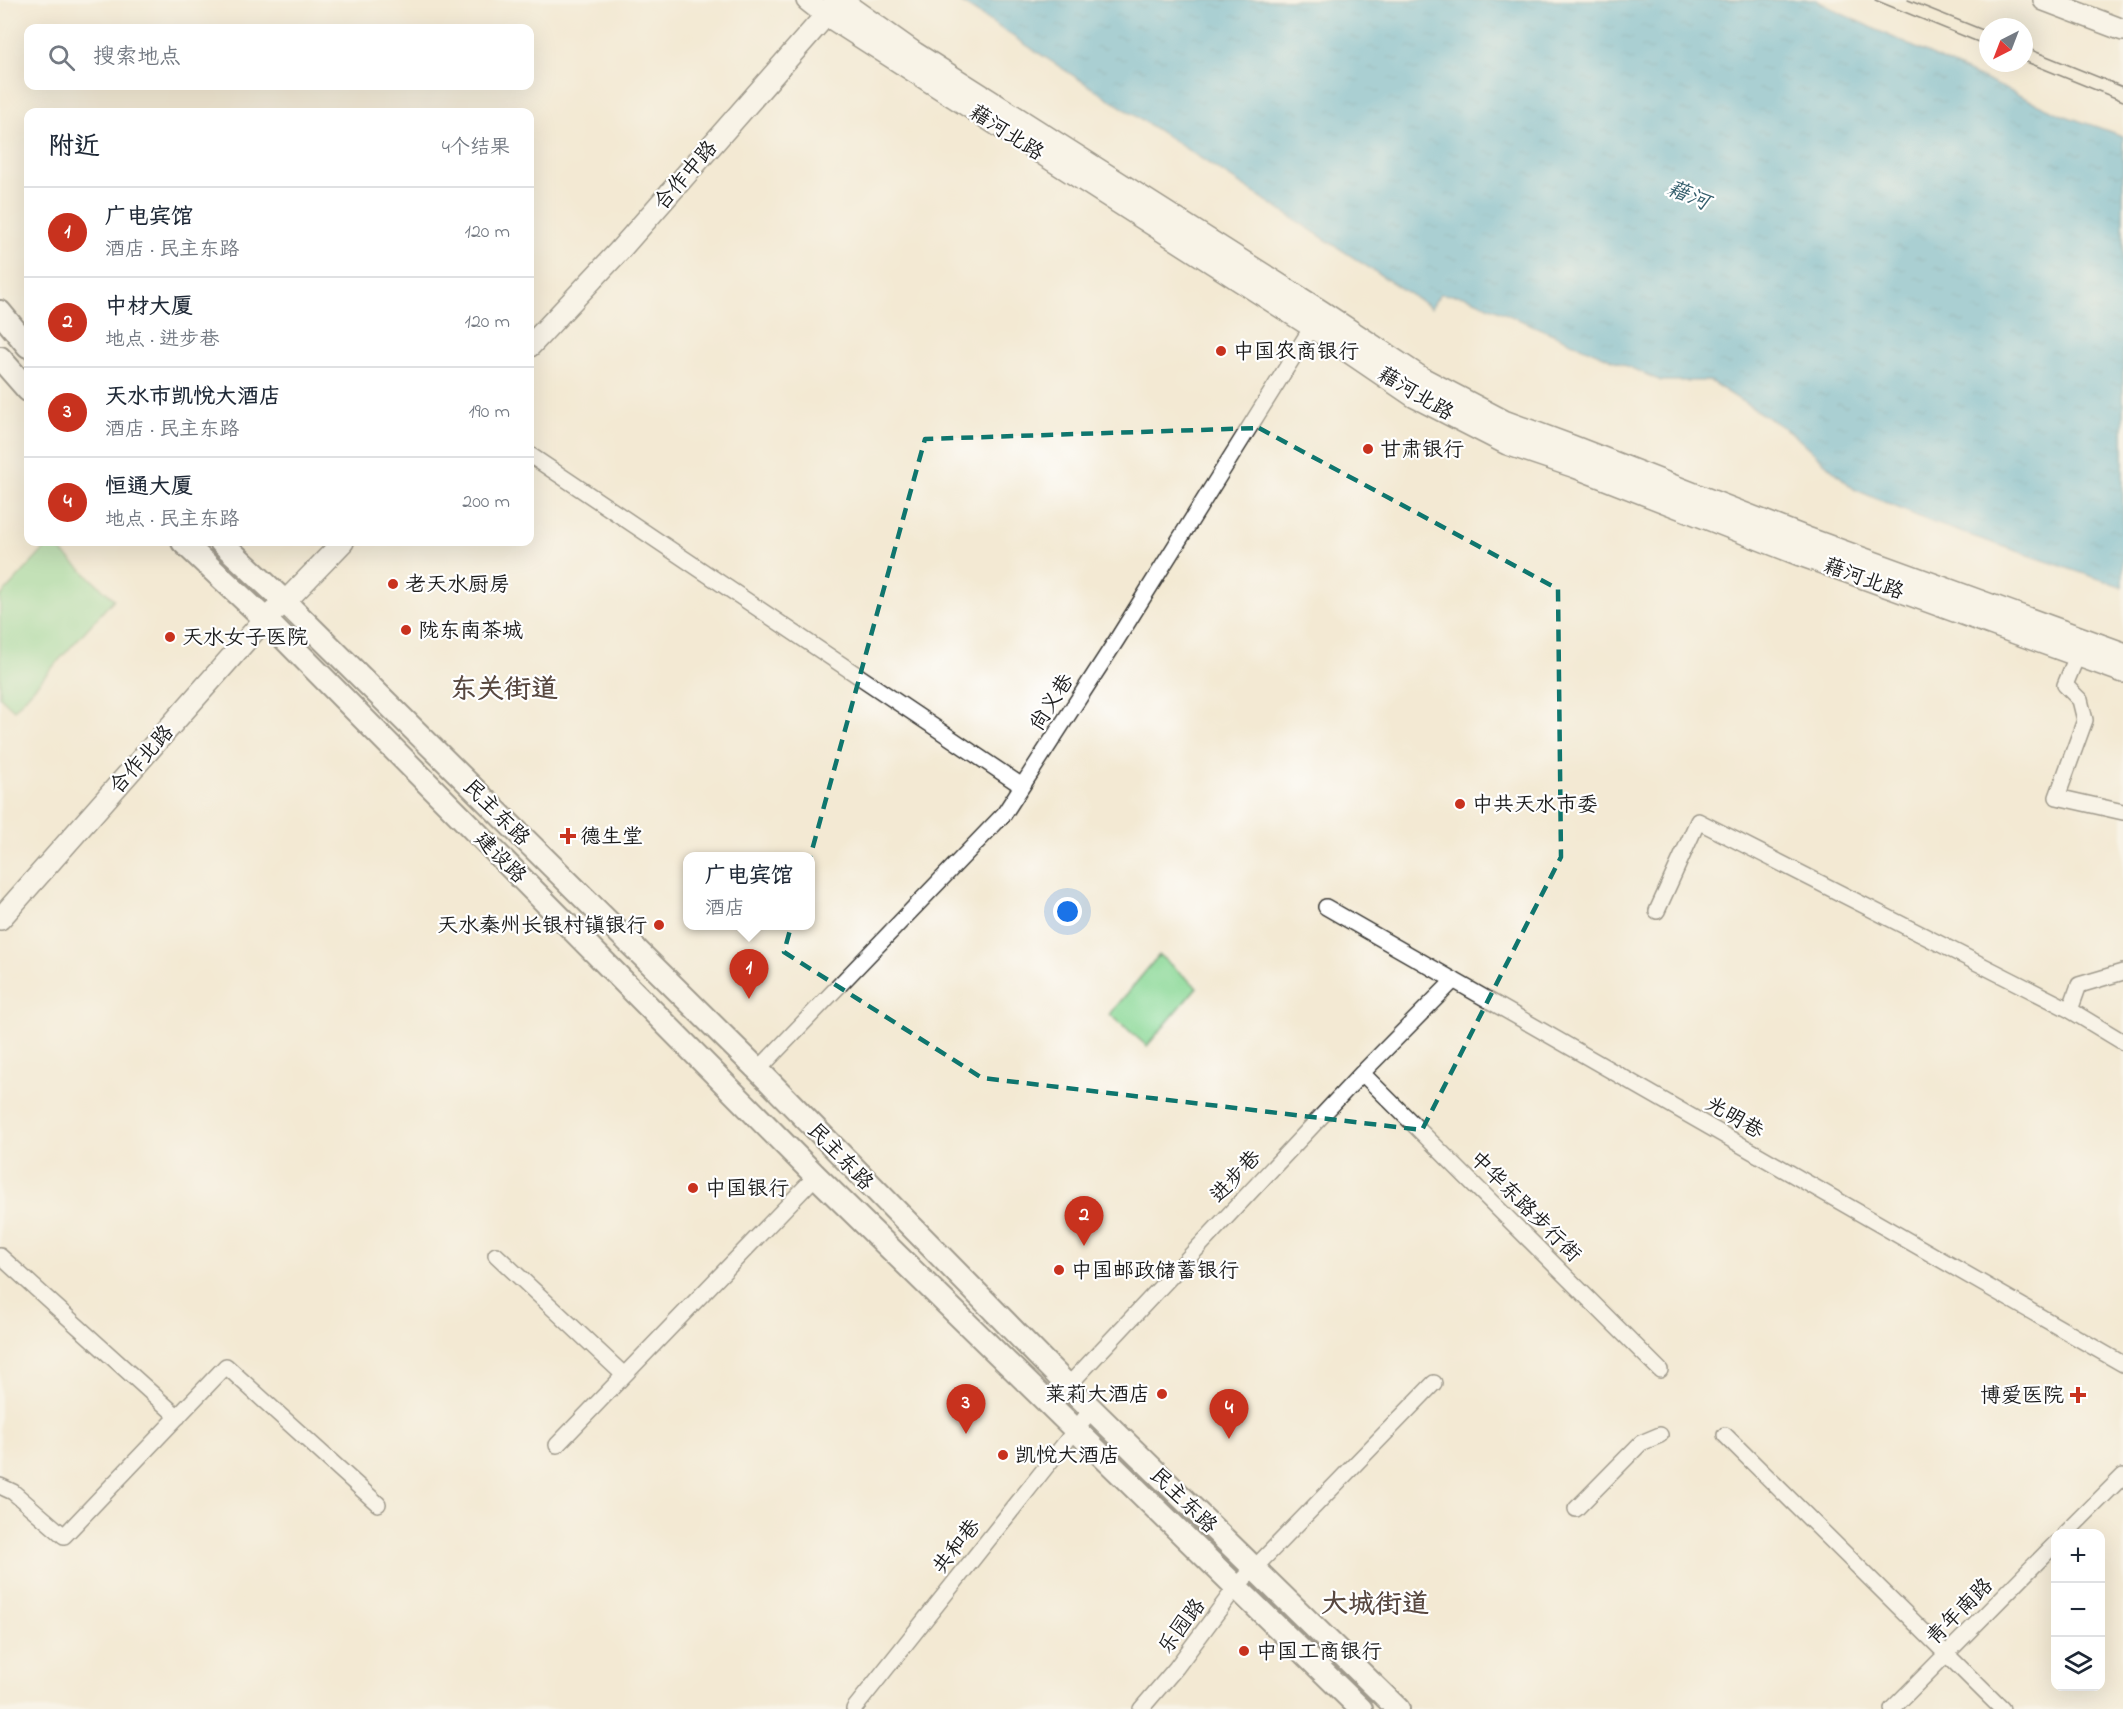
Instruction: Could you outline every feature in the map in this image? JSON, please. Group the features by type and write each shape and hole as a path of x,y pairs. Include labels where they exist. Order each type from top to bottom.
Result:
{"main road":[{"name":"藉河北路","path":"807,0 834,5 1317,319 1504,421 1807,538 2123,653"},
{"path":"2053,2 2123,30"},
{"name":"合作中路","path":"534,342 619,251 834,5"},
{"path":"0,312 24,341"},
{"name":"藉河北路","path":"1317,319 1415,397 1507,444 1575,467 1800,555 2123,672"},
{"path":"0,358 24,385"},
{"name":"建设路","path":"187,546 265,620 816,1176"},
{"path":"225,546 285,602 339,546"},
{"name":"合作北路","path":"0,919 265,620 285,602"},
{"name":"民主东路","path":"285,602 758,1070 1092,1409 1398,1709"},
{"name":"民主东路","path":"816,1176 1361,1709"}],"street":[{"name":"尚义巷","path":"758,1070 1004,814 1116,641 1317,319"},
{"path":"534,458 1022,786"},
{"path":"2077,656 2065,686 2080,700 2085,720 2056,796 2123,812"},
{"path":"1657,910 1698,820 2070,1010 2123,1042"},
{"name":"光明巷","path":"1326,907 2123,1364"},
{"path":"2070,1010 2079,985 2123,972"},
{"name":"进步巷","path":"1050,1405 1067,1384 1362,1073 1454,981"},
{"name":"中华东路步行街","path":"1362,1073 1660,1370"},
{"path":"557,1445 816,1176"},
{"path":"496,1255 624,1375"},
{"path":"0,1256 178,1417"},
{"path":"0,1486 13,1492 64,1536 226,1366 378,1504"},
{"name":"乐园路","path":"1141,1709 1176,1668 1236,1587 1434,1383"},
{"name":"共和巷","path":"854,1709 1092,1409"},
{"path":"1576,1509 1641,1443 1660,1435"},
{"path":"1725,1435 2002,1709"},
{"path":"2069,1529 2123,1476"},
{"name":"青年南路","path":"1892,1709 2051,1548"}],"highlighted area":[{"path":"1259,428 1558,589 1561,857 1422,1130 982,1078 784,952 925,439"}],"green space":[{"path":"47,546 55,546 114,599 14,710 0,697 0,597"},
{"path":"1159,955 1197,987 1147,1046 1110,1014"}],"water":[{"name":"藉河","path":"957,0 1816,0 2060,114 2123,136 2123,587 1931,522 1854,489 1792,433 1710,381 1661,381 1465,296 1440,294 1431,308"}],"tram line":[{"path":"1875,0 1979,42"},
{"path":"1908,0 1979,28"},
{"path":"2033,51 2123,87"},
{"path":"2033,65 2123,101"}],"place":[{"name":"中国农商银行","path":"1221,351"},
{"name":"甘肃银行","path":"1368,449"},
{"name":"老天水厨房","path":"393,584"},
{"name":"陇东南茶城","path":"406,630"},
{"name":"天水女子医院","path":"170,637"},
{"name":"中共天水市委","path":"1460,804"},
{"name":"德生堂","path":"568,836"},
{"name":"天水秦州长银村镇银行","path":"659,925"},
{"name":"广电宾馆","path":"749,999"},
{"name":"中国银行","path":"693,1188"},
{"name":"中材大厦","path":"1084,1246"},
{"name":"中国邮政储蓄银行","path":"1059,1270"},
{"name":"莱莉大酒店","path":"1162,1394"},
{"name":"博爱医院","path":"2078,1395"},
{"name":"天水市凯悦大酒店","path":"966,1434"},
{"name":"恒通大厦","path":"1229,1439"},
{"name":"凯悦大酒店","path":"1003,1455"},
{"name":"中国工商银行","path":"1244,1651"}],"district":[{"name":"东关街道","path":"504,688"},
{"name":"大城街道","path":"1375,1603"}]}
